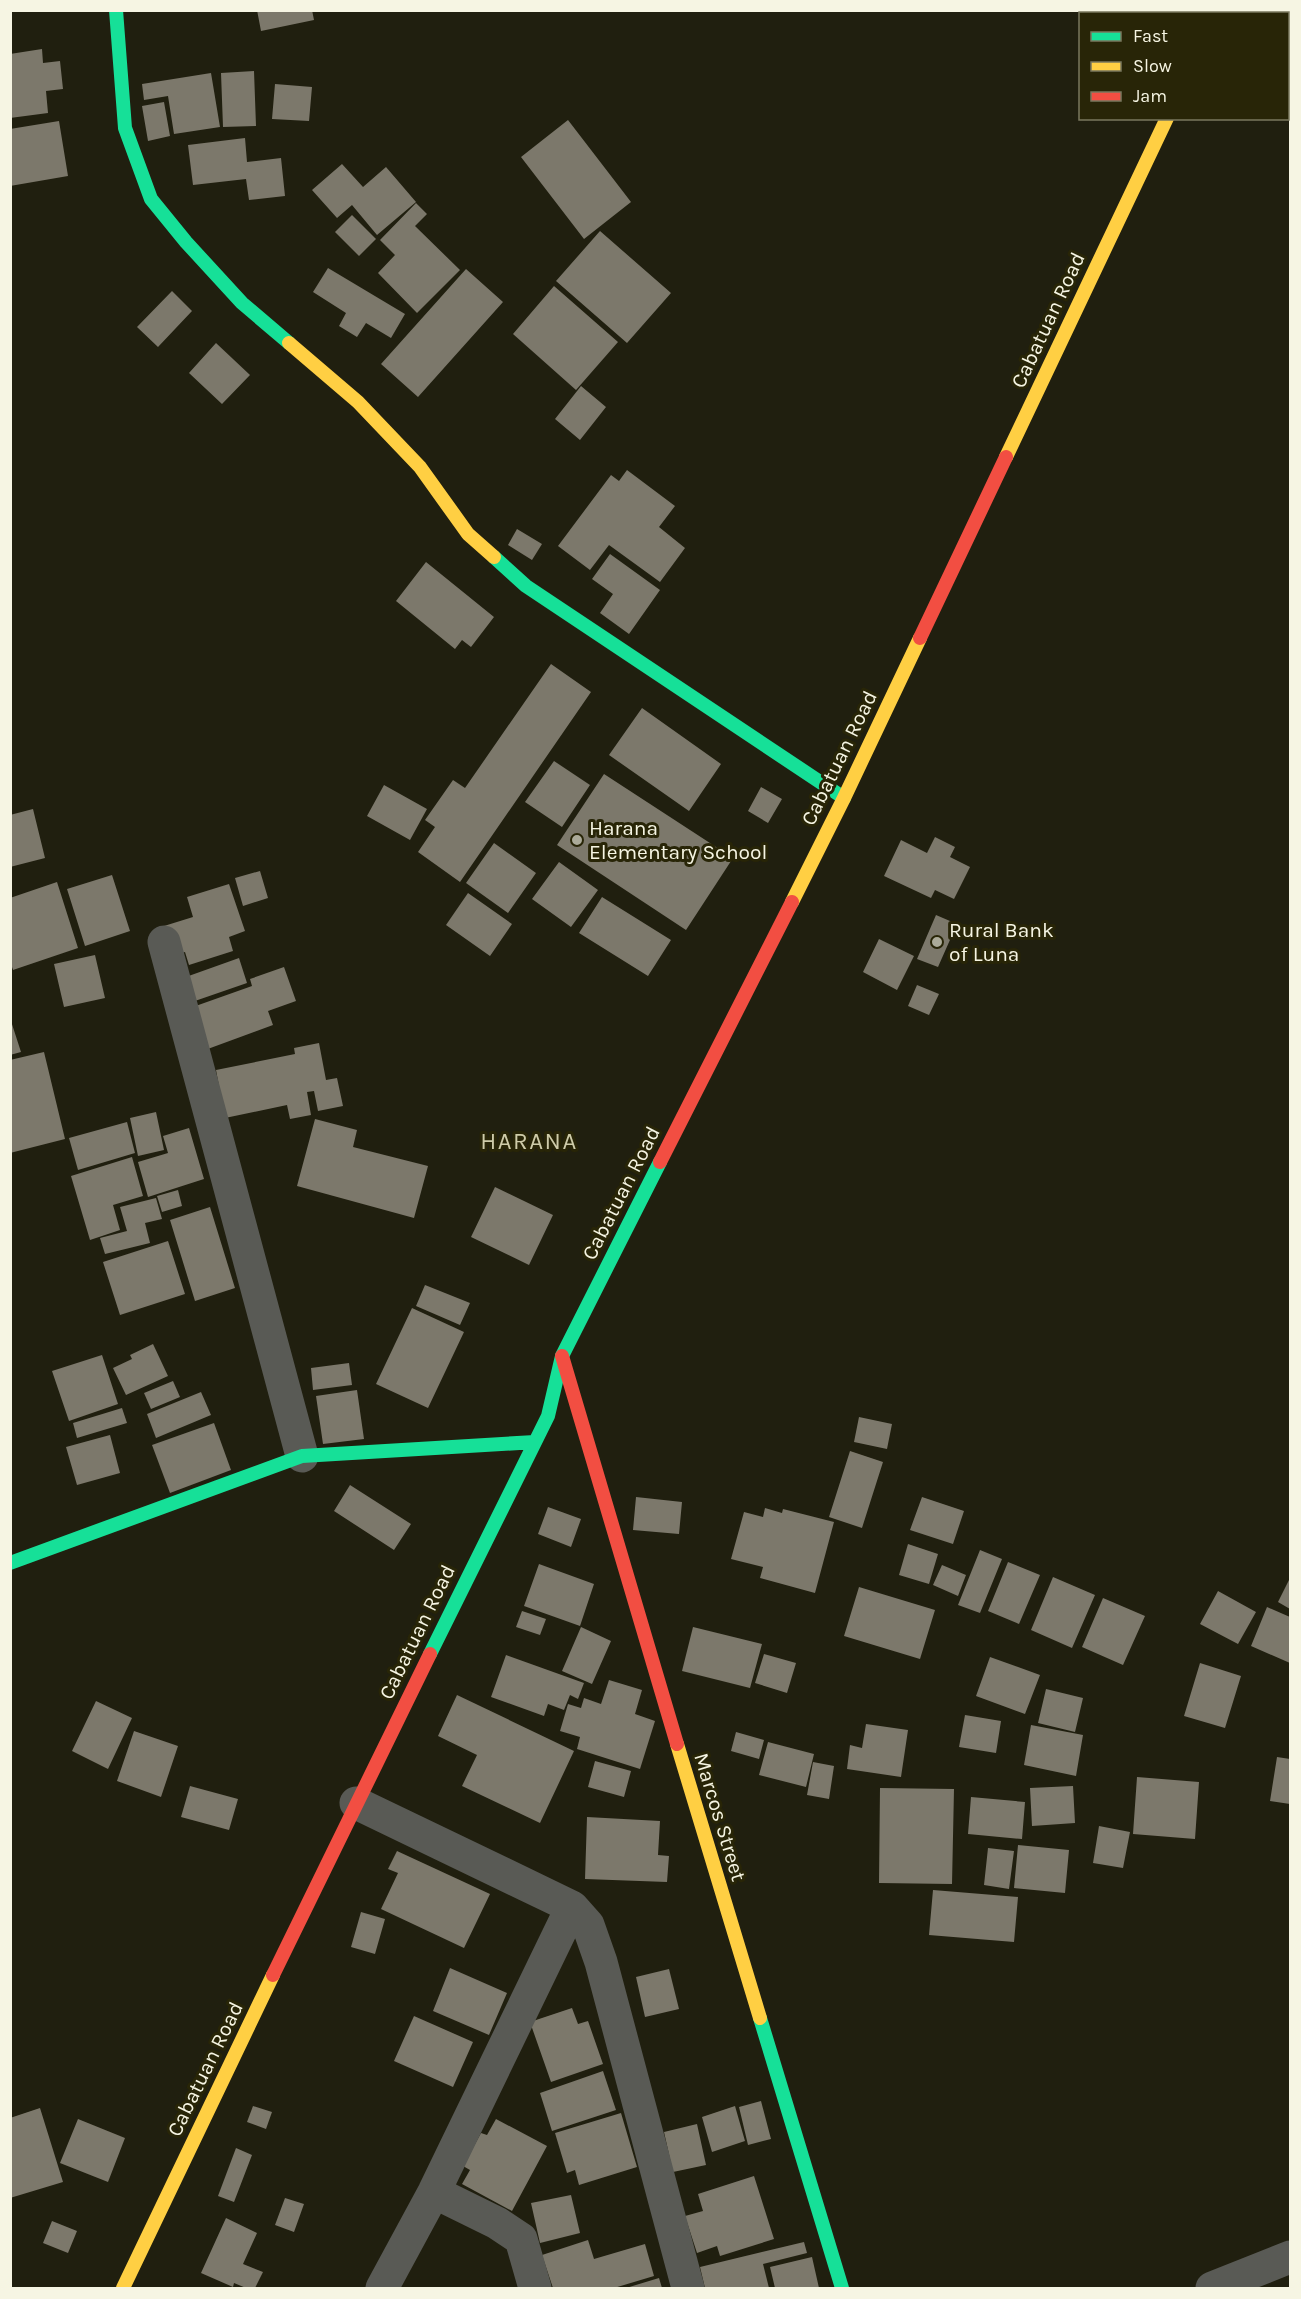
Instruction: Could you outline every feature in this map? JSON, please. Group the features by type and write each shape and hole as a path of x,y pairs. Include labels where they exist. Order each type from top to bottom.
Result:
{"main road":[{"path":"116,10 124,128 151,199 186,242 234,294 358,402 420,467 468,534 526,586 844,798"},
{"name":"Cabatuan Road","path":"123,2289 356,1803 548,1416 562,1356 844,798 1166,120"},
{"name":"Marcos Street","path":"562,1356 650,1659 842,2289"},
{"path":"10,1563 302,1456 534,1442"}],"street":[{"path":"164,942 302,1456"},
{"path":"356,1803 572,1907 588,1925 601,1962 688,2289"},
{"path":"382,2289 434,2192 572,1907"},
{"path":"434,2192 497,2223 521,2239 535,2289"},
{"path":"1212,2289 1290,2257"}],"building":[{"path":"257,10 312,10 314,20 261,31"},
{"path":"42,49 43,63 60,61 63,89 46,91 48,113 10,118 10,54"},
{"path":"254,71 256,126 223,127 221,73"},
{"path":"211,73 220,127 174,134 168,96 144,100 142,84"},
{"path":"275,84 312,87 309,121 272,119"},
{"path":"164,102 170,136 148,141 142,106"},
{"path":"568,120 631,202 584,239 521,157"},
{"path":"59,121 68,176 10,186 10,129"},
{"path":"245,138 247,162 281,158 285,196 249,200 246,179 193,185 188,145"},
{"path":"342,164 363,187 386,167 416,202 377,235 352,205 337,218 312,190"},
{"path":"416,203 427,214 415,226 460,270 417,313 378,273 395,255 380,240"},
{"path":"352,215 376,239 359,256 335,232"},
{"path":"600,231 671,293 627,343 556,281"},
{"path":"328,268 405,314 391,338 366,323 357,337 339,326 346,313 313,292"},
{"path":"466,269 503,302 418,397 381,364"},
{"path":"554,286 618,342 576,390 513,334"},
{"path":"172,291 192,311 158,347 137,327"},
{"path":"216,343 250,375 222,404 189,373"},
{"path":"581,386 606,407 580,440 555,419"},
{"path":"627,470 675,506 659,527 685,548 660,582 609,545 590,570 558,546 611,475 619,481"},
{"path":"517,529 542,544 532,560 508,545"},
{"path":"610,554 660,590 629,634 600,613 613,594 592,579"},
{"path":"426,562 494,617 471,647 462,640 455,649 396,601"},
{"path":"551,664 591,692 460,882 418,852 435,827 425,820 453,780 465,788"},
{"path":"642,708 721,764 689,811 609,755"},
{"path":"554,761 590,785 562,827 525,802"},
{"path":"604,774 733,858 686,930 557,845"},
{"path":"384,785 427,809 410,840 367,816"},
{"path":"761,787 782,799 768,823 748,811"},
{"path":"33,809 45,858 10,867 10,815"},
{"path":"935,837 955,847 950,857 970,867 954,899 935,890 931,898 884,876 901,840 927,853"},
{"path":"494,843 536,873 508,913 466,883"},
{"path":"559,862 598,890 571,927 532,899"},
{"path":"260,871 268,898 243,906 235,878"},
{"path":"112,875 130,931 85,946 67,889"},
{"path":"57,882 78,948 13,970 10,961 10,898"},
{"path":"229,884 245,931 229,937 233,951 189,965 185,952 174,955 164,926 193,917 187,897"},
{"path":"468,893 512,924 490,956 446,925"},
{"path":"602,897 671,940 648,976 579,933"},
{"name":"Rural Bank of Luna","path":"936,915 957,924 938,967 917,959"},
{"path":"879,939 914,956 897,990 863,972"},
{"path":"95,955 105,998 64,1007 54,964"},
{"path":"239,958 247,983 192,1002 183,978"},
{"path":"284,967 296,1001 268,1011 273,1025 205,1050 190,1008 252,986 250,979"},
{"path":"917,985 939,994 929,1015 908,1006"},
{"path":"10,1018 21,1052 10,1055"},
{"path":"319,1043 326,1080 337,1078 343,1106 318,1111 314,1091 307,1092 311,1115 290,1119 287,1105 225,1118 216,1070 295,1054 294,1048"},
{"path":"44,1052 65,1139 10,1153 10,1060"},
{"path":"156,1112 164,1150 138,1156 130,1118"},
{"path":"315,1119 357,1130 353,1147 428,1166 414,1218 297,1186"},
{"path":"127,1122 135,1153 78,1170 69,1138"},
{"path":"189,1128 204,1179 148,1197 138,1162 168,1153 163,1136"},
{"path":"132,1157 143,1196 113,1205 120,1230 90,1240 71,1176"},
{"path":"495,1187 553,1215 529,1265 471,1237"},
{"path":"178,1190 182,1206 162,1212 157,1196"},
{"path":"156,1198 162,1219 145,1223 150,1243 105,1254 100,1238 127,1231 120,1207"},
{"path":"210,1207 235,1288 195,1301 170,1220"},
{"path":"168,1241 185,1294 120,1315 103,1262"},
{"path":"425,1285 470,1303 460,1325 416,1306"},
{"path":"412,1308 464,1332 428,1408 376,1384"},
{"path":"153,1344 168,1376 126,1395 113,1368 132,1359 130,1355"},
{"path":"102,1355 118,1404 69,1421 52,1371"},
{"path":"349,1363 352,1385 313,1390 311,1368"},
{"path":"173,1381 180,1397 151,1409 144,1393"},
{"path":"357,1390 364,1439 323,1444 316,1396"},
{"path":"201,1392 211,1415 156,1438 147,1414"},
{"path":"122,1408 127,1423 77,1438 73,1423"},
{"path":"859,1417 892,1424 887,1449 854,1442"},
{"path":"214,1423 231,1470 170,1493 152,1445"},
{"path":"110,1435 120,1473 77,1485 66,1447"},
{"path":"850,1451 883,1462 862,1528 829,1517"},
{"path":"350,1485 411,1524 394,1550 334,1511"},
{"path":"636,1497 682,1502 679,1534 633,1530"},
{"path":"922,1497 964,1511 953,1544 910,1530"},
{"path":"548,1507 581,1519 571,1547 538,1534"},
{"path":"765,1508 782,1513 783,1509 834,1522 815,1593 760,1578 763,1567 731,1559 744,1512 763,1517"},
{"path":"908,1544 938,1554 929,1584 899,1575"},
{"path":"980,1550 1002,1559 980,1613 958,1605"},
{"path":"1008,1562 1040,1575 1019,1624 988,1611"},
{"path":"539,1564 594,1584 580,1626 524,1606"},
{"path":"942,1565 966,1575 958,1596 933,1585"},
{"path":"1053,1577 1095,1595 1072,1648 1031,1630"},
{"path":"1290,1578 1290,1609 1278,1602"},
{"path":"859,1587 935,1610 920,1659 844,1636"},
{"path":"1218,1591 1256,1612 1238,1644 1200,1624"},
{"path":"1103,1598 1145,1616 1123,1665 1082,1647"},
{"path":"1267,1607 1290,1617 1290,1663 1251,1646"},
{"path":"522,1611 546,1619 540,1635 516,1627"},
{"path":"581,1627 611,1641 592,1684 562,1671"},
{"path":"693,1627 762,1644 750,1688 682,1671"},
{"path":"764,1654 796,1663 787,1693 755,1683"},
{"path":"506,1655 584,1683 578,1699 570,1695 564,1710 548,1704 544,1716 491,1697"},
{"path":"990,1657 1040,1675 1025,1714 976,1696"},
{"path":"1200,1663 1241,1676 1225,1728 1184,1716"},
{"path":"609,1680 642,1690 635,1714 655,1721 640,1769 577,1749 580,1737 560,1731 568,1704 581,1708 584,1698 601,1704"},
{"path":"1046,1689 1083,1698 1075,1732 1038,1723"},
{"path":"457,1695 574,1751 540,1823 462,1786 477,1755 438,1736"},
{"path":"96,1701 132,1718 108,1769 72,1751"},
{"path":"965,1715 1001,1721 996,1753 959,1747"},
{"path":"866,1724 908,1730 901,1777 847,1769 850,1745 862,1748"},
{"path":"1031,1725 1083,1735 1076,1776 1024,1765"},
{"path":"134,1731 178,1746 161,1797 117,1781"},
{"path":"736,1732 764,1740 759,1759 731,1751"},
{"path":"768,1742 814,1754 806,1787 759,1775"},
{"path":"1277,1757 1290,1759 1290,1804 1270,1801"},
{"path":"595,1761 631,1771 624,1797 588,1787"},
{"path":"813,1762 834,1766 829,1799 807,1795"},
{"path":"1137,1777 1199,1782 1195,1839 1133,1834"},
{"path":"190,1786 238,1799 229,1830 181,1817"},
{"path":"1073,1786 1075,1823 1032,1826 1030,1788"},
{"path":"880,1788 954,1789 952,1884 879,1883"},
{"path":"971,1797 1025,1802 1022,1839 968,1834"},
{"path":"587,1817 660,1821 658,1855 669,1856 667,1882 585,1879"},
{"path":"1099,1826 1130,1832 1123,1868 1093,1863"},
{"path":"1018,1845 1069,1850 1065,1893 1014,1888"},
{"path":"988,1848 1014,1851 1009,1889 984,1885"},
{"path":"397,1851 490,1894 464,1948 381,1909 398,1873 388,1869"},
{"path":"933,1890 1018,1897 1014,1942 929,1935"},
{"path":"361,1912 385,1919 375,1954 351,1947"},
{"path":"450,1968 507,1993 489,2035 433,2011"},
{"path":"669,1969 679,2009 645,2017 636,1977"},
{"path":"572,2008 578,2024 588,2021 603,2064 551,2082 530,2022"},
{"path":"414,2016 473,2042 453,2087 394,2061"},
{"path":"603,2071 616,2110 552,2131 540,2093"},
{"path":"761,2101 771,2139 748,2145 739,2107"},
{"path":"253,2106 272,2112 266,2129 247,2122"},
{"path":"735,2106 745,2141 712,2152 702,2117"},
{"path":"40,2108 63,2182 10,2198 10,2118"},
{"path":"621,2113 637,2167 579,2185 575,2170 567,2173 555,2133"},
{"path":"78,2119 125,2138 108,2182 60,2163"},
{"path":"496,2119 547,2146 512,2211 462,2184 470,2170 463,2166 481,2133 487,2135"},
{"path":"697,2124 706,2165 673,2172 664,2132"},
{"path":"236,2148 252,2155 234,2202 218,2196"},
{"path":"754,2176 774,2239 720,2256 717,2246 697,2253 685,2216 703,2211 698,2194"},
{"path":"571,2195 580,2233 540,2243 531,2203"},
{"path":"285,2198 304,2204 294,2232 275,2225"},
{"path":"226,2218 257,2233 243,2264 263,2272 255,2288 246,2288 234,2283 233,2287 201,2273"},
{"path":"52,2221 77,2231 68,2253 43,2243"},
{"path":"588,2240 594,2259 645,2244 654,2276 614,2288 553,2288 542,2255"},
{"path":"804,2242 807,2253 763,2264 769,2288 705,2288 700,2267"},
{"path":"812,2257 819,2288 775,2288 770,2267"},
{"path":"659,2278 662,2288 626,2288"}],"traffic: fast":[{"path":"116,10 125,128 151,199 186,242 242,303 289,343"},
{"path":"494,557 526,586 844,798"},
{"path":"430,1654 548,1416 562,1356 660,1162"},
{"path":"10,1563 302,1456 535,1442"},
{"path":"760,2018 842,2288"}],"traffic: slow":[{"path":"1006,457 1166,120"},
{"path":"289,343 358,402 420,467 468,534 494,557"},
{"path":"792,902 920,638"},
{"path":"677,1744 760,2018"},
{"path":"123,2288 273,1975"}],"traffic: jam":[{"path":"920,638 1006,457"},
{"path":"660,1162 792,902"},
{"path":"562,1356 677,1744"},
{"path":"273,1975 430,1654"}],"place":[{"name":"Harana Elementary School","path":"577,840"},
{"name":"Rural Bank of Luna","path":"937,942"}],"district":[{"name":"HARANA","path":"529,1141"}]}
